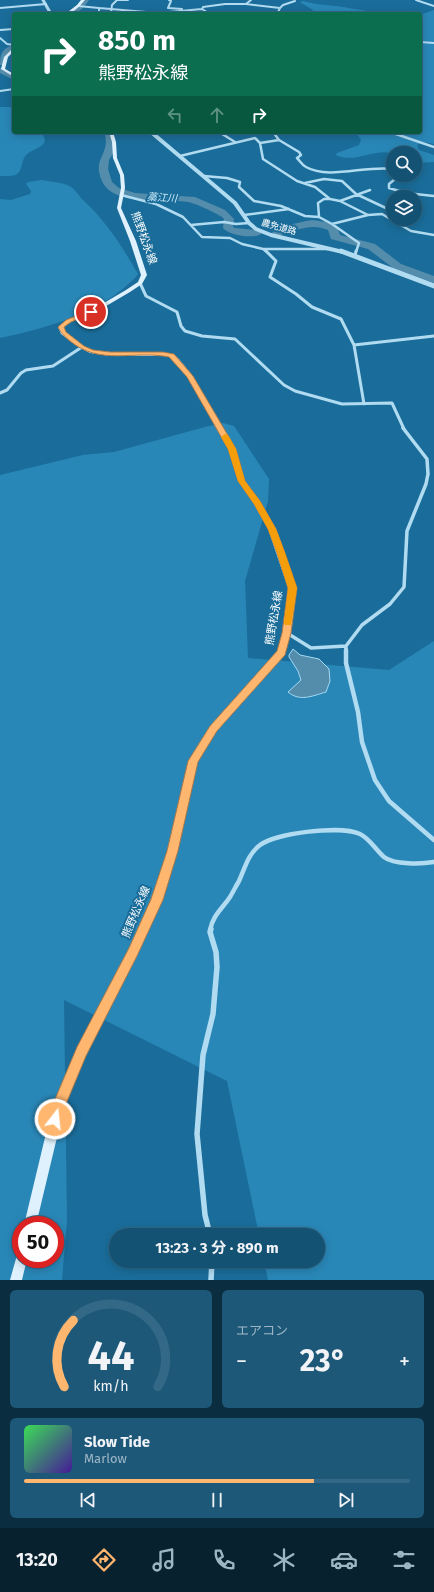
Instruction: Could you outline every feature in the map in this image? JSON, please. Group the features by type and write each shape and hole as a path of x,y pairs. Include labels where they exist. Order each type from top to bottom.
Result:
{"main road":[{"path":"70,12 79,6 83,0"},
{"path":"12,49 6,57 1,69 12,75"},
{"name":"熊野松永線","path":"32,1216 59,1104 81,1052 133,952 157,900 172,851 193,761 213,728 281,653 287,633 292,588 272,529 242,481 232,449 190,376 172,356 163,354 110,354 92,352 82,347 63,332 61,327 69,321 98,308 140,282 144,275 141,263 119,208 122,194 122,175 114,158 114,142 112,134"},
{"path":"16,1280 19,1268"}],"street":[{"path":"43,0 50,12"},
{"path":"111,9 112,5 118,0 128,0"},
{"path":"169,0 171,1 168,8 187,10"},
{"path":"246,4 252,0"},
{"path":"416,0 434,6"},
{"path":"278,12 283,5 296,1"},
{"path":"0,8 46,4"},
{"path":"168,12 202,9 203,7 226,4 246,4 280,8"},
{"path":"79,6 137,12"},
{"path":"202,9 207,12"},
{"path":"0,30 12,29"},
{"path":"0,38 7,44 12,45"},
{"path":"422,42 434,43"},
{"path":"0,91 12,89"},
{"name":"農免道路","path":"153,134 235,203 249,223 256,229 271,235 334,249 434,286"},
{"path":"222,134 235,142"},
{"path":"274,134 279,140 299,152 301,155 297,158 307,169 340,172 386,167"},
{"path":"396,134 434,147"},
{"path":"180,156 255,138 260,143 263,159 297,181 315,187 330,199"},
{"path":"260,143 279,140"},
{"path":"204,176 227,178 240,182 239,187 254,200 281,206 288,210 305,216 319,218 332,224 358,244 354,256"},
{"path":"305,183 324,179 342,181 356,194 386,207"},
{"path":"391,182 389,184 389,188 398,192 422,196 434,196"},
{"path":"340,201 370,190"},
{"path":"122,194 156,204 183,218 202,237 230,238 248,246 263,249 334,249"},
{"path":"319,218 318,203 324,199 340,201 368,215"},
{"path":"244,216 288,210"},
{"path":"332,224 368,215 382,214 411,232 434,235"},
{"path":"191,225 227,222 249,223"},
{"path":"263,249 276,261 276,266 270,274 270,277 296,294 312,307 341,320 354,345 364,404"},
{"path":"140,282 146,296 177,312 185,331 202,336 235,339 284,385 295,391 342,404 392,404 405,432 416,443 427,459 428,474 426,484 407,531 404,586 390,604 362,624 346,646 346,663 358,712 362,742 375,780 389,801 434,840"},
{"path":"354,345 434,336"},
{"path":"0,393 7,390 21,373 26,370 53,366 82,347"},
{"path":"287,633 311,648 346,646"},
{"path":"209,1228 205,1215 197,1134 203,1055 213,1014 217,967 216,952 210,932 212,920 230,897 241,876 245,863 259,845 271,838 329,829 352,831 360,834 385,858 399,862 424,864 434,862"},
{"path":"211,1280 212,1268"}],"shaded area":[{"path":"303,1 376,12 312,12 313,10 300,2"},
{"path":"434,10 434,144 423,142 417,146 386,146 386,152 373,153 353,158 345,158 336,155 337,153 359,145 361,140 359,136 356,134 422,134 422,14"},
{"path":"0,107 12,107 12,134 42,134 45,141 40,147 27,154 17,174 12,176 0,176"},
{"path":"422,151 434,155 434,162 422,163"},
{"path":"42,180 64,184 75,190 107,226 138,274 112,297 82,314 49,326 0,338 0,199 11,200 30,194 31,191 26,184 28,182"},
{"path":"223,423 234,426 269,479 268,501 245,581 248,658 389,670 434,641 434,1280 268,1280 265,1268 325,1268 325,1228 258,1228 227,1081 64,1000 67,1220 64,1256 64,1216 12,1216 12,1268 63,1268 62,1280 0,1280 0,475 83,455 114,452"},
{"path":"293,649 300,655 319,659 329,669 330,681 326,692 306,697 297,697 288,692 301,680 298,671 289,657"}],"waterway":[{"path":"73,12 81,7 86,0"},
{"path":"0,63 6,51 12,48"},
{"name":"藁江川","path":"1,70 12,77"},
{"name":"藁江川","path":"109,134 111,140 110,150 103,162 107,182 115,190 124,194 135,196 191,199 225,215 229,219 228,228 232,231 257,233"},
{"name":"藁江川","path":"277,233 305,224 326,225 333,228 335,237 371,246 397,266 434,280"}],"slow traffic":[{"path":"225,437 232,449 242,481 272,529 281,553 292,588 288,623"}],"route":[{"path":"55,1119 59,1104 81,1052 133,952 157,900 172,851 193,761 213,728 281,653 287,633 292,588 272,529 242,481 232,449 190,376 172,356 163,354 110,354 92,352 82,347 63,332 61,327 69,321 91,312"}]}
